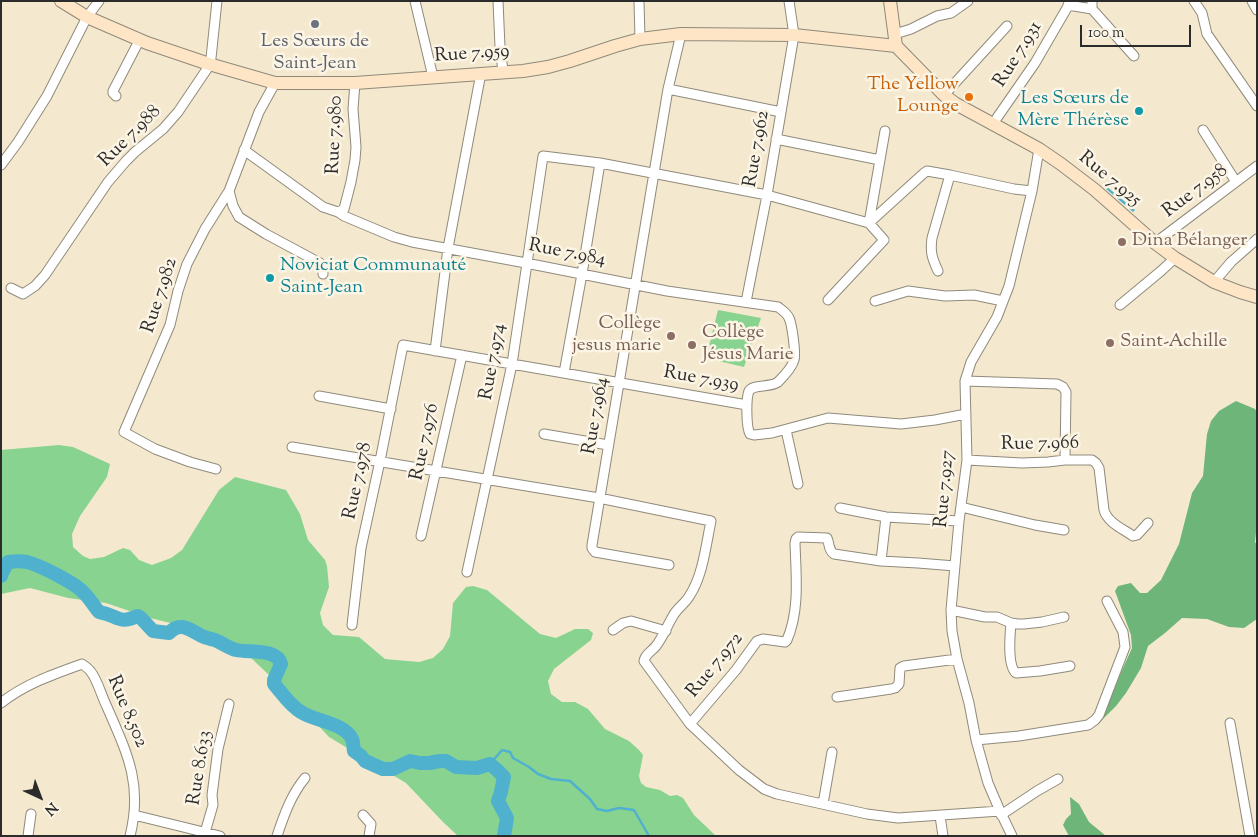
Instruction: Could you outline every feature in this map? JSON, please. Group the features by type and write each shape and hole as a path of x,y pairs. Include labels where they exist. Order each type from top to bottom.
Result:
{"street":[{"name":"Rue 7.959","path":"61,1 87,17 140,39 209,64 275,83 355,84 502,71 523,71 570,61 640,39 681,34 895,40"},
{"path":"1,165 18,142 46,96 87,17 99,1"},
{"name":"Rue 7.988","path":"11,288 23,294 36,286 63,250 108,182 134,152 163,129 178,112 209,64 217,1"},
{"path":"415,1 433,77"},
{"path":"498,1 502,71"},
{"path":"639,1 640,39"},
{"name":"Rue 7.962","path":"746,302 794,36 789,1"},
{"path":"890,1 895,40 911,29 937,16 951,13 968,1"},
{"path":"1194,1 1202,13 1209,38 1257,106"},
{"path":"1252,1 1257,10"},
{"path":"1069,3 1092,5 1134,56"},
{"name":"Rue 7.931","path":"992,124 1035,63 1069,3"},
{"path":"944,95 1007,26"},
{"name":"Rue 7.964","path":"668,565 595,552 592,545 668,89 681,34"},
{"path":"116,96 112,93 115,85 140,39"},
{"name":"Rue 7.925","path":"895,40 944,95 956,104 1061,164 1095,190 1155,243 1175,258 1214,282 1257,297"},
{"path":"435,351 448,248 481,73"},
{"name":"Rue 7.982","path":"216,469 162,452 124,432 170,325 187,264 205,229 229,191 260,112 275,83"},
{"name":"Rue 7.980","path":"338,212 344,209 355,160 356,147 353,109 355,84"},
{"path":"668,89 781,112"},
{"path":"1203,130 1236,182"},
{"path":"869,222 885,131"},
{"path":"776,139 880,160"},
{"name":"Rue 7.984","path":"244,150 323,207 394,237 636,285 710,298 778,307 784,310 789,317 795,357 794,362 777,382 772,385 757,386 749,391 747,405"},
{"name":"Rue 7.927","path":"1012,836 988,783 976,740 957,659 952,631 951,610 966,460 965,381 971,362 997,317 1013,271 1032,191 1039,150"},
{"name":"Rue 7.974","path":"467,572 512,364 543,156 600,162"},
{"path":"564,373 600,162 767,194 869,222 884,240 828,300"},
{"name":"Rue 7.958","path":"1155,243 1257,166"},
{"path":"869,222 927,171 1032,191"},
{"path":"938,271 932,259 932,238 950,175"},
{"path":"229,191 233,206 239,217 320,263 323,267 323,274"},
{"path":"1214,282 1231,262 1257,239"},
{"path":"1120,305 1175,258"},
{"path":"875,301 908,291 945,296 974,295 1003,301"},
{"name":"Rue 7.939","path":"403,345 747,405 747,426 750,434 754,435 786,430 828,418 901,424 966,414"},
{"name":"Rue 7.978","path":"352,624 361,548 403,345"},
{"name":"Rue 7.976","path":"421,536 462,355"},
{"path":"965,381 1057,384 1063,387 1066,392 1065,460"},
{"path":"319,396 390,409"},
{"path":"786,430 798,484"},
{"path":"544,434 608,445"},
{"path":"292,447 599,498 711,521 700,572 693,590 689,598 674,614 666,631 645,657 644,661 690,724 729,762 764,789 777,794 867,814 898,818 1001,813 1058,779"},
{"name":"Rue 7.966","path":"966,460 1022,463 1092,460 1099,468 1105,514 1115,524 1133,536 1137,535 1148,523"},
{"path":"961,507 1064,530"},
{"path":"840,508 886,517 959,521"},
{"path":"886,517 881,560 955,566"},
{"name":"Rue 7.972","path":"690,724 736,670 757,641 763,639 785,642 787,640 796,596 795,544 798,537 827,538 829,549 834,554 881,560"},
{"path":"976,740 1020,736 1088,725 1095,720 1099,715 1125,647 1123,632 1107,601"},
{"path":"951,610 985,617 997,617 1011,623 1024,624 1064,617"},
{"path":"613,630 623,623 631,621 666,631"},
{"path":"1011,623 1010,647 1013,671 1016,673 1040,671 1070,666"},
{"path":"836,697 895,688 899,684 900,668 904,666 957,659"},
{"name":"Rue 8.502","path":"1,703 18,690 82,664 91,672 127,753 133,779 135,800 130,836"},
{"name":"Rue 8.633","path":"205,834 213,805 212,795 218,750 229,704"},
{"path":"1230,723 1250,836"},
{"path":"823,804 832,752"},
{"path":"277,836 291,799 306,778"},
{"path":"28,836 31,814"},
{"path":"134,814 205,834 220,836"},
{"path":"363,815 371,824 369,836"},
{"path":"940,816 943,836"}],"green space":[{"path":"718,310 761,318 744,367 706,358"},
{"path":"1236,401 1255,409 1257,412 1257,523 1255,542 1257,545 1257,619 1244,628 1229,627 1207,619 1182,618 1148,646 1141,668 1126,693 1098,724 1132,648 1131,635 1115,591 1118,586 1131,583 1140,593 1147,593 1161,580 1179,544 1192,493 1203,476 1207,434 1211,421 1219,411"},
{"path":"59,445 73,447 110,464 107,477 80,516 72,534 73,547 83,556 90,559 104,557 123,548 130,550 139,560 152,565 171,558 182,550 219,490 235,477 286,490 300,514 308,540 325,560 327,566 329,587 320,613 323,625 333,635 359,637 385,659 419,662 433,658 443,649 450,636 453,603 466,587 473,586 487,590 540,634 556,638 575,629 588,629 593,633 591,640 554,669 548,681 551,694 562,702 575,702 588,709 605,729 629,741 643,755 639,776 641,783 646,787 660,790 670,796 677,795 683,798 694,815 716,836 458,836 406,783 329,737 288,693 250,657 207,632 150,618 106,603 68,598 30,588 1,594 1,450"},
{"path":"1070,797 1079,804 1089,822 1106,836 1069,836 1063,825 1071,814"}],"water":[{"path":"1106,186 1135,210 1133,212 1104,188"}],"waterway":[{"path":"1,576 8,562 27,562 56,574 78,587 99,612 126,620 138,616 153,631 169,633 173,629 182,627 236,650 274,655 281,664 274,684 290,703 307,715 343,729 352,739 354,751 365,761 383,769 393,769 410,761 420,763 446,761 456,767 477,768 490,764 504,777 498,801 507,818 504,836"},
{"path":"490,764 502,750 510,752 513,758 538,774 551,779 570,781 590,799 597,809 607,811 619,808 634,810 649,836"}],"place":[{"name":"Les Sœurs de Saint-Jean","path":"315,24"},
{"name":"The Yellow Lounge","path":"969,97"},
{"name":"Les Sœurs de Mère Thérèse","path":"1139,111"},
{"name":"Dina Bélanger","path":"1122,242"},
{"name":"Noviciat Communauté Saint-Jean","path":"270,278"},
{"name":"Collège jesus marie","path":"671,336"},
{"name":"Saint-Achille","path":"1110,343"},
{"name":"Collège Jésus Marie","path":"692,345"}]}
